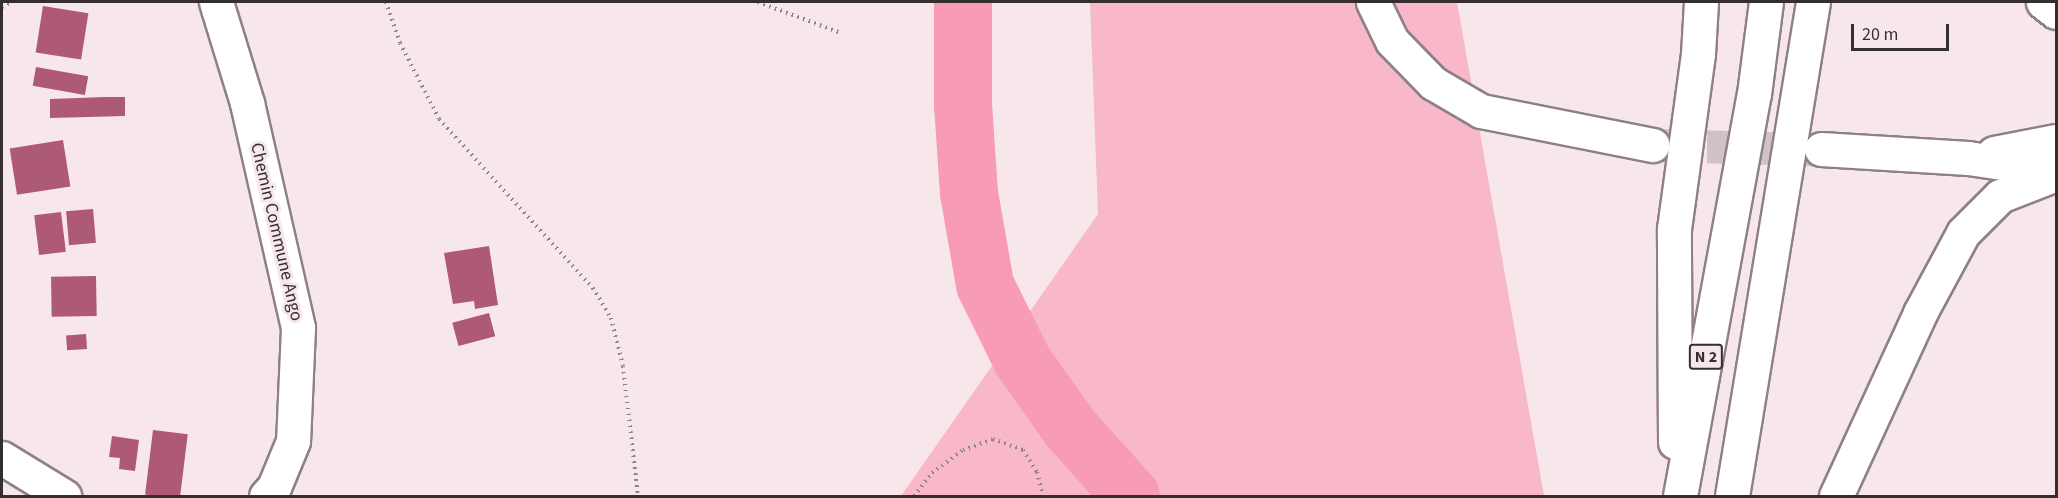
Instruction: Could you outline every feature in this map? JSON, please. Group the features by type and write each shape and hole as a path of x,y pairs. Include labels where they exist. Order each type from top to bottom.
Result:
{"main road":[{"name":"Chemin Commune Ango","path":"216,2 247,103 298,328 293,441 274,487 266,496"},
{"path":"1373,2 1392,41 1433,83 1481,111 1653,145"},
{"path":"1677,496 1674,229 1698,54 1701,2"},
{"name":"N 2","path":"1677,496 1754,94 1766,2"},
{"path":"1732,496 1813,2"},
{"path":"2043,2 2056,12"},
{"path":"1968,158 2056,141"},
{"path":"1821,149 1968,158 2056,172"},
{"path":"1836,496 1920,313 1964,233 2000,196 2056,172"},
{"path":"2,458 64,496"}],"path":[{"path":"2,7 11,2"},
{"path":"386,2 400,44 439,119 593,288 611,318 623,366 638,496"},
{"path":"758,2 841,33"},
{"path":"914,496 932,473 963,450 993,439 1023,450 1037,472 1042,496"}],"shaded area":[{"path":"1090,2 1457,2 1544,496 901,496 1098,214"}],"building":[{"path":"43,6 88,13 81,60 36,52"},
{"path":"36,67 88,76 85,95 33,86"},
{"path":"125,97 125,116 50,118 50,99"},
{"path":"63,140 70,186 17,195 10,148"},
{"path":"93,209 96,243 69,245 66,211"},
{"path":"61,212 66,252 39,255 34,215"},
{"path":"489,246 498,305 475,309 474,301 453,304 444,253"},
{"path":"96,276 97,316 52,317 51,277"},
{"path":"489,313 495,336 459,346 452,323"},
{"path":"86,334 87,349 67,350 66,335"},
{"path":"153,430 188,434 180,496 145,495"},
{"path":"112,436 139,440 135,471 119,469 120,458 109,457"}],"waterway":[{"path":"963,2 963,105 969,193 985,285 1022,360 1070,428 1131,496"}],"tunnel":[{"path":"1658,145 1816,149"}]}
